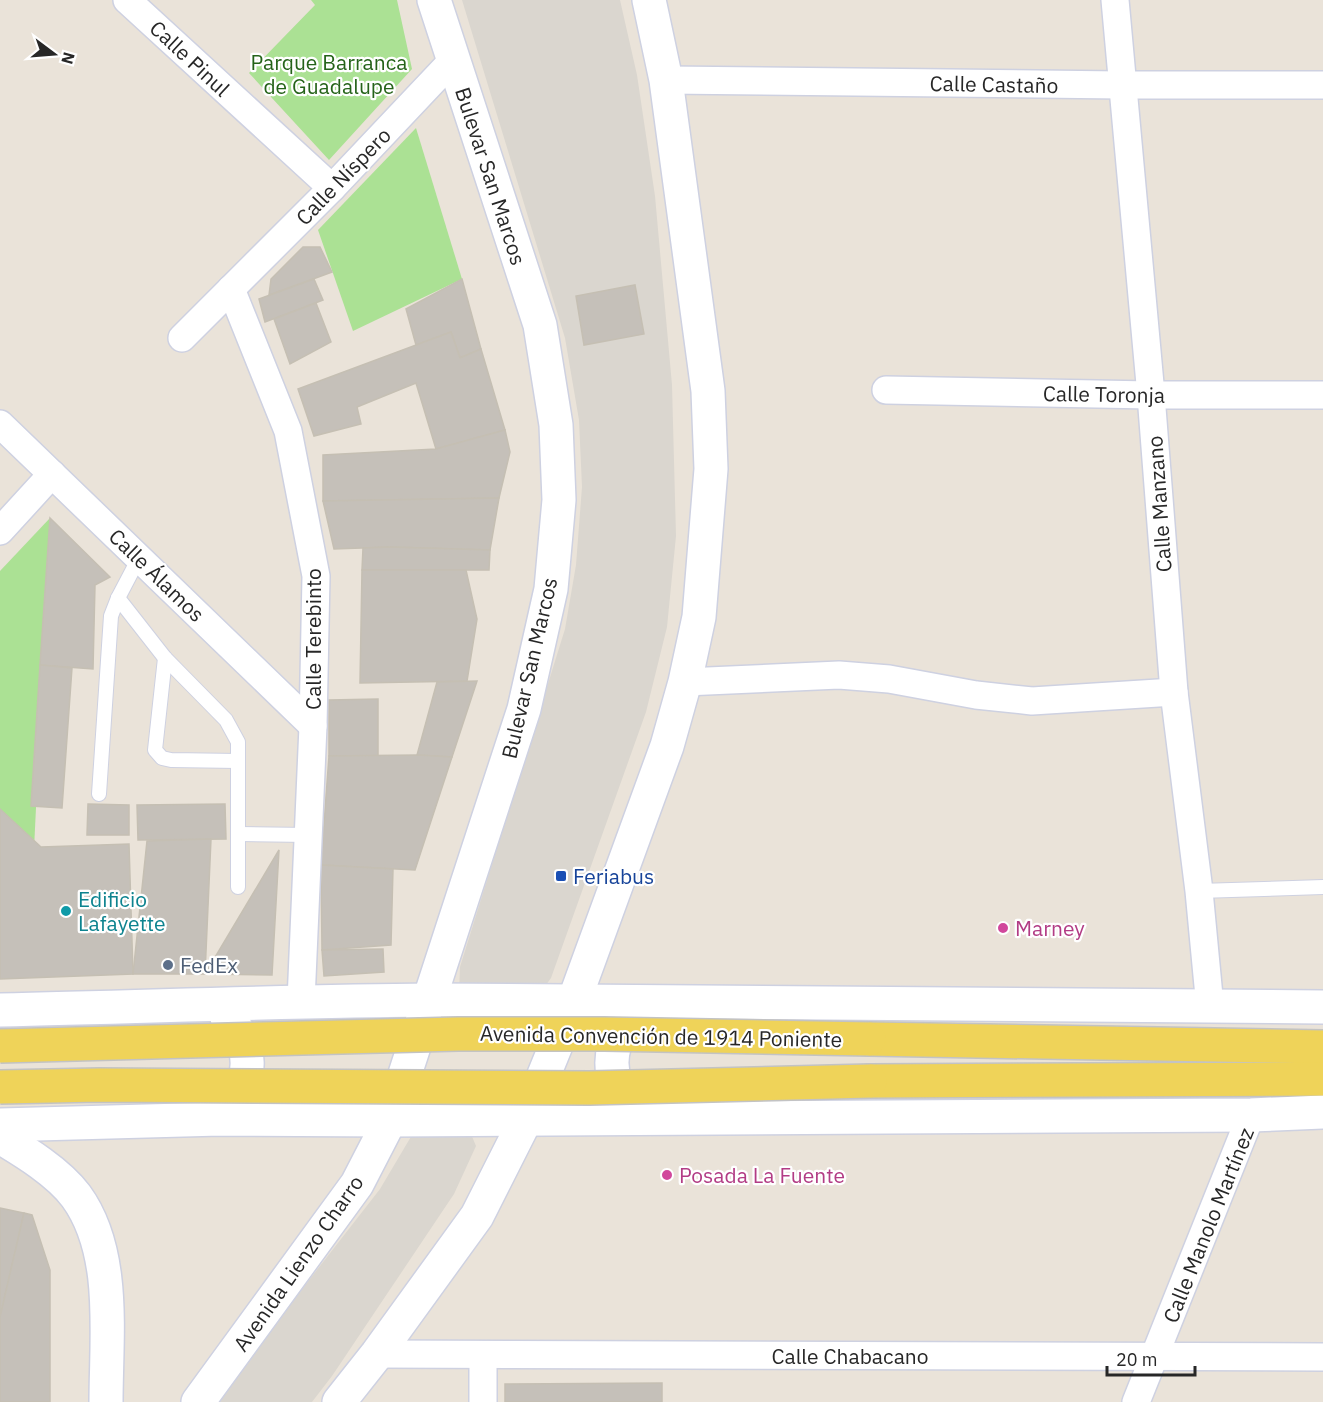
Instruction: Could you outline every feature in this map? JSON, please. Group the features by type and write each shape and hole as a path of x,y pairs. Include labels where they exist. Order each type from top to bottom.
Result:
{"main road":[{"name":"Avenida Convención de 1914 Poniente","path":"0,1046 458,1034 604,1034 1323,1047"},
{"name":"Avenida Convención de 1914 Poniente","path":"0,1088 111,1085 590,1088 870,1081 1323,1078"}],"street":[{"name":"Calle Pinul","path":"127,0 332,188"},
{"name":"Bulevar San Marcos","path":"390,1120 524,710 551,589 559,500 556,425 540,325 452,61 434,0"},
{"path":"339,1402 377,1354 477,1216 526,1119 574,1001 667,746 685,682 699,617 711,470 708,392 666,80 649,0"},
{"name":"Calle Manzano","path":"1115,0 1151,395 1174,692 1199,891 1210,1007"},
{"name":"Calle Níspero","path":"182,338 332,188 452,61"},
{"name":"Calle Castaño","path":"666,80 1323,85"},
{"name":"Calle Terebinto","path":"231,289 288,431 316,576 313,726 301,1001"},
{"name":"Calle Toronja","path":"886,390 1151,395 1323,395"},
{"name":"Calle Álamos","path":"0,424 313,726"},
{"path":"0,531 52,474"},
{"path":"685,682 838,675 889,679 976,695 1032,701 1174,692"},
{"name":"Avenida Convención de 1914 Poniente","path":"0,1010 301,1001 431,1000 1323,1007"},
{"path":"641,1119 616,1083 611,1061 618,1034 632,1009 648,1001"},
{"path":"214,1005 237,1028 248,1056 247,1076 237,1100 220,1119"},
{"path":"0,1125 220,1119 641,1119 1251,1115 1323,1112"},
{"name":"Calle Manolo Martínez","path":"1136,1402 1251,1115"},
{"name":"Avenida Lienzo Charro","path":"198,1402 357,1184 390,1120"},
{"path":"0,1137 36,1159 75,1196 97,1234 106,1279 106,1402"},
{"name":"Calle Chabacano","path":"377,1354 1323,1357"},
{"path":"483,1355 483,1402"}],"lane":[{"path":"99,794 111,616 139,558"},
{"path":"118,598 165,658 226,720 238,742 238,887"},
{"path":"165,658 155,750 162,758 171,760 238,761"},
{"path":"239,834 308,835"},
{"path":"1199,891 1323,887"}],"green space":[{"name":"Parque Barranca de Guadalupe","path":"311,0 397,0 412,69 329,160 249,73 315,5"},
{"path":"416,128 462,279 353,331 318,230"},
{"path":"50,518 34,849 0,815 0,571"}],"shaded area":[{"path":"462,0 620,0 637,75 655,196 672,385 676,536 667,627 646,712 551,978 540,993 459,994 460,967 565,629 576,565 582,487 579,420 565,338"},
{"path":"471,1134 476,1146 454,1194 332,1376 312,1402 214,1402 380,1189 412,1135"}],"building":[{"path":"303,247 320,247 332,272 269,295 271,279"},
{"path":"314,279 323,300 265,322 259,299"},
{"path":"462,279 481,349 460,358 451,332 416,345 406,309"},
{"path":"635,285 644,334 584,345 576,296"},
{"path":"316,303 331,342 290,364 274,319"},
{"path":"451,332 460,358 481,349 505,430 436,449 416,383 357,407 361,424 314,436 298,389"},
{"path":"505,430 510,452 499,498 323,501 323,455 436,449"},
{"path":"499,498 490,550 390,547 334,549 323,501"},
{"path":"50,518 110,577 95,585 93,669 40,665"},
{"path":"363,548 490,550 489,570 362,570"},
{"path":"362,570 466,570 477,619 467,681 360,683"},
{"path":"40,665 72,668 62,808 31,806"},
{"path":"477,681 452,757 417,755 437,682"},
{"path":"378,699 378,756 329,756 329,700"},
{"path":"329,756 452,757 415,870 321,865"},
{"path":"88,804 129,805 129,835 87,835"},
{"path":"225,804 226,839 138,840 137,805"},
{"name":"Edificio Lafayette","path":"0,809 41,847 129,844 133,974 0,979"},
{"path":"211,839 205,974 133,974 147,841"},
{"path":"279,850 272,975 205,974"},
{"path":"321,865 393,869 391,945 322,950"},
{"path":"383,949 384,972 324,976 322,950"},
{"path":"0,1208 24,1213 0,1317"},
{"path":"24,1213 32,1215 50,1270 50,1402 0,1402 0,1317"},
{"path":"662,1383 662,1402 505,1402 505,1384"}],"place":[{"name":"Feriabus","path":"561,876"},
{"name":"Edificio Lafayette","path":"66,911"},
{"name":"Marney","path":"1003,928"},
{"name":"FedEx","path":"168,965"},
{"name":"Posada La Fuente","path":"667,1175"}]}
